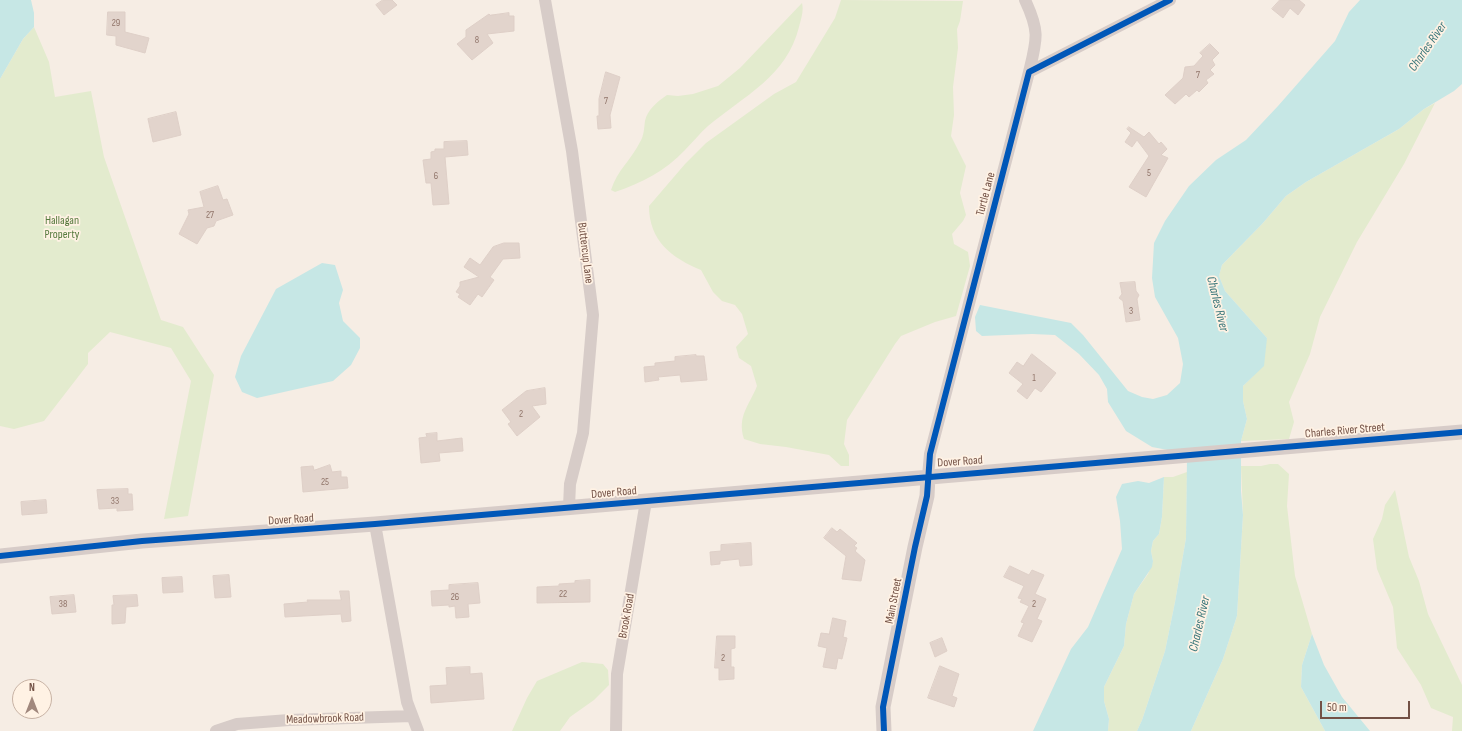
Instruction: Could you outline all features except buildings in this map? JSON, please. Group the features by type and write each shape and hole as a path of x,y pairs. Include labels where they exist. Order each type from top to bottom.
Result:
{"street":[{"name":"Buttercup Lane","path":"545,0 572,151 593,315 583,433 570,484 569,507"},
{"name":"Turtle Lane","path":"928,476 930,454 1036,45 1036,29 1025,0"},
{"path":"1029,72 1170,0"},
{"name":"Charles River Street","path":"1229,452 1462,432"},
{"name":"Dover Road","path":"0,556 142,541 375,524 928,476 1229,452"},
{"name":"Main Street","path":"884,731 883,707 915,547 928,496 928,476"},
{"name":"Brook Road","path":"616,731 617,674 646,501"},
{"path":"375,524 404,687 418,731"},
{"name":"Meadowbrook Road","path":"216,731 237,724 289,720 412,716"}],"green space":[{"path":"841,0 963,1 960,21 957,29 958,48 953,87 954,115 951,136 966,166 960,193 966,215 952,234 954,244 968,252 970,266 956,316 935,322 901,336 847,420 844,444 849,455 849,466 841,466 829,455 760,444 744,439 742,431 743,417 757,386 751,366 739,358 736,347 748,334 742,314 735,305 722,301 713,292 701,270 681,260 664,247 653,229 649,206 685,164 706,143 774,94 796,82 835,18"},
{"path":"802,3 803,9 793,44 785,59 762,84 708,126 677,157 653,176 615,192 611,190 617,176 641,140 646,117 653,106 667,95 678,96 693,94 718,86 740,68"},
{"name":"Hallagan Property","path":"34,27 49,62 55,97 91,91 104,157 161,320 183,327 214,375 188,516 164,519 191,381 171,348 110,332 88,353 88,364 44,421 14,429 0,426 0,79 23,39"},
{"path":"1435,103 1404,164 1357,242 1320,317 1310,354 1289,402 1294,422 1289,439 1241,441 1247,419 1243,401 1243,386 1253,376 1267,338 1225,291 1219,276 1222,265 1263,223 1286,196 1306,182 1399,129 1424,109"},
{"path":"1278,464 1289,474 1287,506 1295,576 1312,634 1302,665 1301,687 1325,731 1191,731 1223,659 1237,616 1243,515 1241,466 1261,466"},
{"path":"1187,472 1186,538 1165,651 1137,731 1108,731 1109,719 1104,701 1104,687 1124,646 1126,624 1134,594 1148,574 1153,561 1151,551 1153,541 1159,534 1162,517 1164,477 1173,477"},
{"path":"1395,490 1409,557 1419,581 1428,614 1462,685 1462,731 1452,731 1453,717 1431,708 1421,685 1397,648 1393,607 1377,569 1373,539 1382,519 1385,505"},
{"path":"582,662 603,664 608,670 609,685 594,700 570,717 560,731 512,731 527,698 537,681"}],"water":[{"path":"0,0 31,0 34,13 34,27 23,39 0,79"},
{"name":"Charles River","path":"1360,0 1462,0 1462,84 1454,91 1424,109 1399,129 1306,182 1286,196 1263,223 1222,265 1219,276 1225,291 1267,338 1264,366 1243,386 1243,401 1247,419 1241,441 1241,491 1243,515 1237,616 1223,659 1191,731 1137,731 1165,651 1175,602 1186,538 1187,458 1168,450 1152,447 1126,431 1108,402 1107,389 1099,375 1079,354 1055,335 1032,334 982,336 976,331 975,317 980,305 1071,323 1083,335 1128,391 1142,397 1153,399 1167,395 1180,383 1183,364 1178,338 1155,297 1152,278 1154,243 1165,221 1189,186 1216,160 1246,140 1278,106 1335,41 1349,12"},
{"path":"322,263 335,265 343,290 339,303 343,321 360,338 360,348 351,365 333,381 257,398 242,392 235,377 241,356 276,289"},
{"path":"1164,477 1162,517 1159,534 1153,541 1151,551 1153,561 1152,567 1134,594 1126,624 1124,646 1104,687 1104,701 1109,719 1108,731 1033,731 1071,649 1088,627 1122,549 1120,521 1116,497 1122,484 1138,481 1149,483"},
{"path":"1312,634 1324,665 1342,697 1370,731 1325,731 1301,687 1302,665"}],"cycle path":[{"path":"884,731 883,707 915,547 927,496 930,454 1029,72 1170,0"},
{"path":"0,556 142,541 375,524 1462,432"}]}
